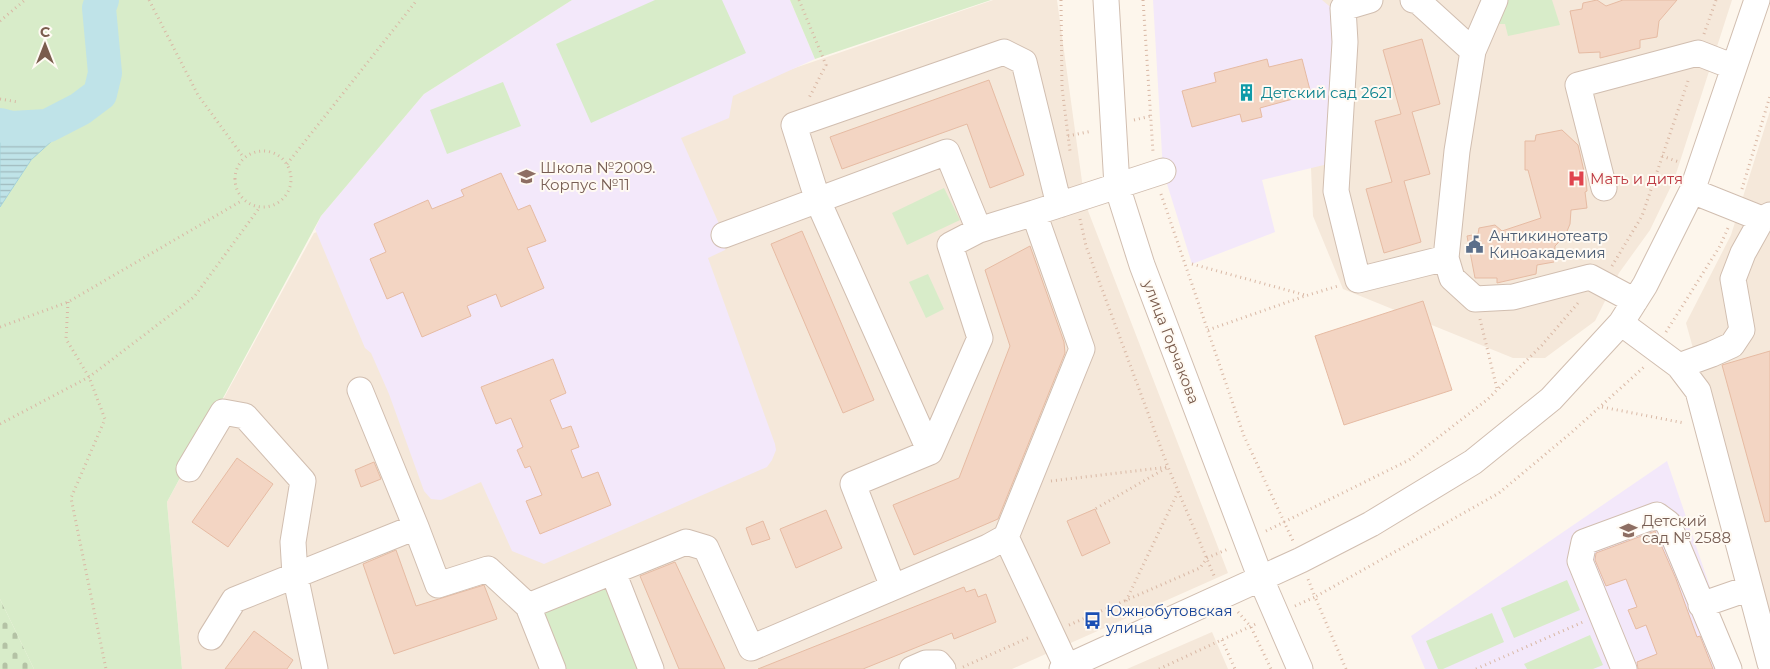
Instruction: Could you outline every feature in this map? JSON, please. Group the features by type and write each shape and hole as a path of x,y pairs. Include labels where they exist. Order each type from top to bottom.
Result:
{"street":[{"name":"улица Горчакова","path":"1106,0 1117,186 1142,265 1246,541 1300,669"},
{"path":"1370,0 1343,8 1345,42 1336,190 1358,280 1446,258"},
{"path":"1413,0 1418,1 1473,51"},
{"path":"1495,0 1473,51 1457,151 1446,258 1452,278 1475,299 1513,297 1590,277 1635,301"},
{"path":"1006,537 1065,668 1301,560 1371,524 1473,462 1551,399 1620,323 1635,301 1692,192 1757,0"},
{"path":"930,452 818,201 794,125 1004,52 1024,62 1067,202"},
{"path":"1604,188 1578,85 1698,53 1734,67"},
{"path":"724,235 947,152 979,230"},
{"path":"893,587 852,484 930,452 980,338 950,245 979,230 1159,172"},
{"path":"1679,366 1732,345 1742,330 1733,279 1743,253 1766,217 1692,192"},
{"path":"528,606 686,542 706,548 751,648 988,547 1006,537 1082,349 1034,213"},
{"path":"1620,323 1679,366 1698,391 1756,582 1770,663"},
{"path":"360,390 438,585 488,569 528,606 553,669"},
{"path":"189,469 223,412 245,416 302,481 293,542 295,575 315,669"},
{"path":"1624,669 1580,561 1584,542 1657,515 1668,524 1701,605 1730,669"},
{"path":"211,637 234,600 416,527"},
{"path":"613,572 651,669"},
{"path":"1701,605 1756,582"},
{"path":"912,669 926,663 938,663 943,669"}],"path":[{"path":"0,21 25,0"},
{"path":"149,0 198,95 244,158"},
{"path":"287,164 418,0"},
{"path":"794,125 826,65 799,0"},
{"path":"1060,0 1062,88 1070,154"},
{"path":"1143,0 1159,172 1208,330 1244,436 1284,521"},
{"path":"957,669 1049,629 1066,627 1200,568 1207,558 1246,541 1409,460 1488,398 1542,345 1580,301 1601,283 1642,216 1716,0"},
{"path":"0,99 18,102"},
{"path":"257,151 272,152 281,156 287,164 291,174 289,190 284,199 277,204 260,207 250,205 237,192 235,173 238,165 244,158 257,151"},
{"path":"0,327 68,302 243,200"},
{"path":"1067,202 1086,246 1168,468 1207,558 1224,596 1251,627 1271,669"},
{"path":"0,424 90,377 194,297 260,207"},
{"path":"1192,264 1305,296"},
{"path":"1208,330 1305,296 1358,280"},
{"path":"1475,299 1497,389"},
{"path":"68,302 66,339 90,377 105,419 72,498 106,669"},
{"path":"1601,406 1685,424"},
{"path":"1028,483 1168,468"},
{"path":"1095,509 1168,468"},
{"path":"1126,601 1178,491"},
{"path":"1159,669 1315,597"},
{"path":"1476,669 1602,614"},
{"path":"1222,640 1235,669"}],"shaded area":[{"name":"Школа №2009. Корпус №11","path":"572,0 790,0 815,59 733,96 729,118 681,138 727,242 725,250 708,258 775,444 776,450 772,460 767,467 544,564 512,551 481,482 441,500 431,499 424,491 389,394 371,353 365,348 315,229 321,216 424,94"},
{"path":"993,0 1057,0 1085,203 1228,573 1012,669 182,669 167,502 314,233"},
{"path":"1153,0 1322,0 1334,10 1328,164 1262,180 1275,232 1192,264 1163,171"},
{"path":"1304,0 1732,0 1674,180 1650,230 1619,273 1595,321 1545,358 1513,358 1343,289 1313,216"},
{"path":"1770,111 1770,625 1686,323 1731,235"},
{"name":"Детский сад № 2588","path":"1667,461 1738,669 1425,669 1411,636"},
{"path":"1212,632 1228,669 1127,669"}],"green space":[{"path":"0,0 572,0 424,94 321,216 167,502 182,669 34,669 0,599"},
{"path":"655,0 722,0 746,53 591,123 556,44"},
{"path":"790,0 991,0 815,59"},
{"path":"1499,0 1552,0 1560,25 1508,36 1505,24 1496,24"},
{"path":"503,82 521,126 447,154 430,110"},
{"path":"944,188 960,220 907,245 892,213"},
{"path":"928,274 944,309 926,318 909,282"},
{"path":"1567,580 1580,610 1514,638 1501,608"},
{"path":"609,585 644,669 563,669 539,614"},
{"path":"0,599 34,669 0,669"},
{"path":"1492,613 1504,642 1443,669 1438,669 1426,641"},
{"path":"1590,635 1603,665 1593,669 1527,669 1524,664"}],"water":[{"path":"94,94 100,94 101,100 31,160 0,207 0,114 29,117 63,113"}],"building":[{"path":"1597,0 1606,6 1623,0 1677,0 1659,21 1657,37 1640,40 1640,48 1600,58 1600,52 1579,53 1570,11 1582,9 1583,3"},
{"path":"1422,39 1440,104 1412,112 1430,174 1404,181 1421,242 1384,253 1366,189 1392,182 1375,121 1401,114 1383,50"},
{"name":"Детский сад 2621","path":"1267,59 1269,67 1302,59 1311,94 1260,108 1262,117 1242,122 1240,114 1192,127 1182,91 1216,82 1214,73"},
{"path":"989,80 1024,175 990,188 967,124 842,169 830,137"},
{"path":"1562,130 1578,145 1586,180 1587,208 1571,210 1570,224 1565,236 1555,246 1554,262 1537,265 1536,274 1497,283 1497,278 1475,278 1467,236 1478,234 1479,228 1495,225 1502,231 1541,218 1528,170 1525,170 1525,141 1535,141 1536,135"},
{"path":"501,173 518,210 530,205 546,241 527,248 544,288 501,307 496,294 467,306 471,316 422,337 403,292 387,299 370,259 386,252 374,224 428,200 432,209 464,196 461,190"},
{"path":"802,231 874,400 843,413 771,244"},
{"path":"1030,246 1064,342 1065,353 998,519 914,555 893,505 959,478 1010,346 985,270"},
{"path":"1423,301 1452,390 1344,425 1315,336"},
{"path":"1770,351 1770,521 1765,522 1722,365"},
{"path":"553,359 566,393 550,400 562,429 571,426 579,447 571,450 582,478 598,472 611,505 540,534 526,501 542,495 530,466 525,468 517,450 523,447 511,418 496,424 481,387"},
{"path":"237,458 273,484 228,547 192,522"},
{"path":"374,462 381,479 361,487 355,470"},
{"path":"1095,509 1110,543 1082,556 1067,521"},
{"path":"826,510 842,548 796,568 780,529"},
{"path":"763,521 770,539 752,545 746,528"},
{"path":"1655,531 1676,579 1697,637 1700,636 1713,669 1638,669 1637,662 1657,654 1646,625 1636,629 1628,610 1637,607 1626,579 1606,586 1595,560 1596,553"},
{"path":"396,550 416,606 484,585 497,619 394,654 363,564"},
{"path":"675,562 725,669 679,669 640,576"},
{"path":"964,587 966,592 975,589 978,597 986,594 996,622 954,639 952,633 863,669 758,669"},
{"path":"254,631 293,660 287,669 225,669"}],"waterway":[{"path":"0,125 11,128 47,126 80,109 100,94 105,73 99,8 102,0"}],"place":[{"name":"Детский сад 2621","path":"1247,93"},
{"name":"Школа №2009. Корпус №11","path":"526,177"},
{"name":"Мать и дитя","path":"1576,179"},
{"name":"Антикинотеатр Киноакадемия","path":"1475,245"},
{"name":"Детский сад № 2588","path":"1628,530"},
{"name":"Южнобутовская улица","path":"1092,620"}]}
